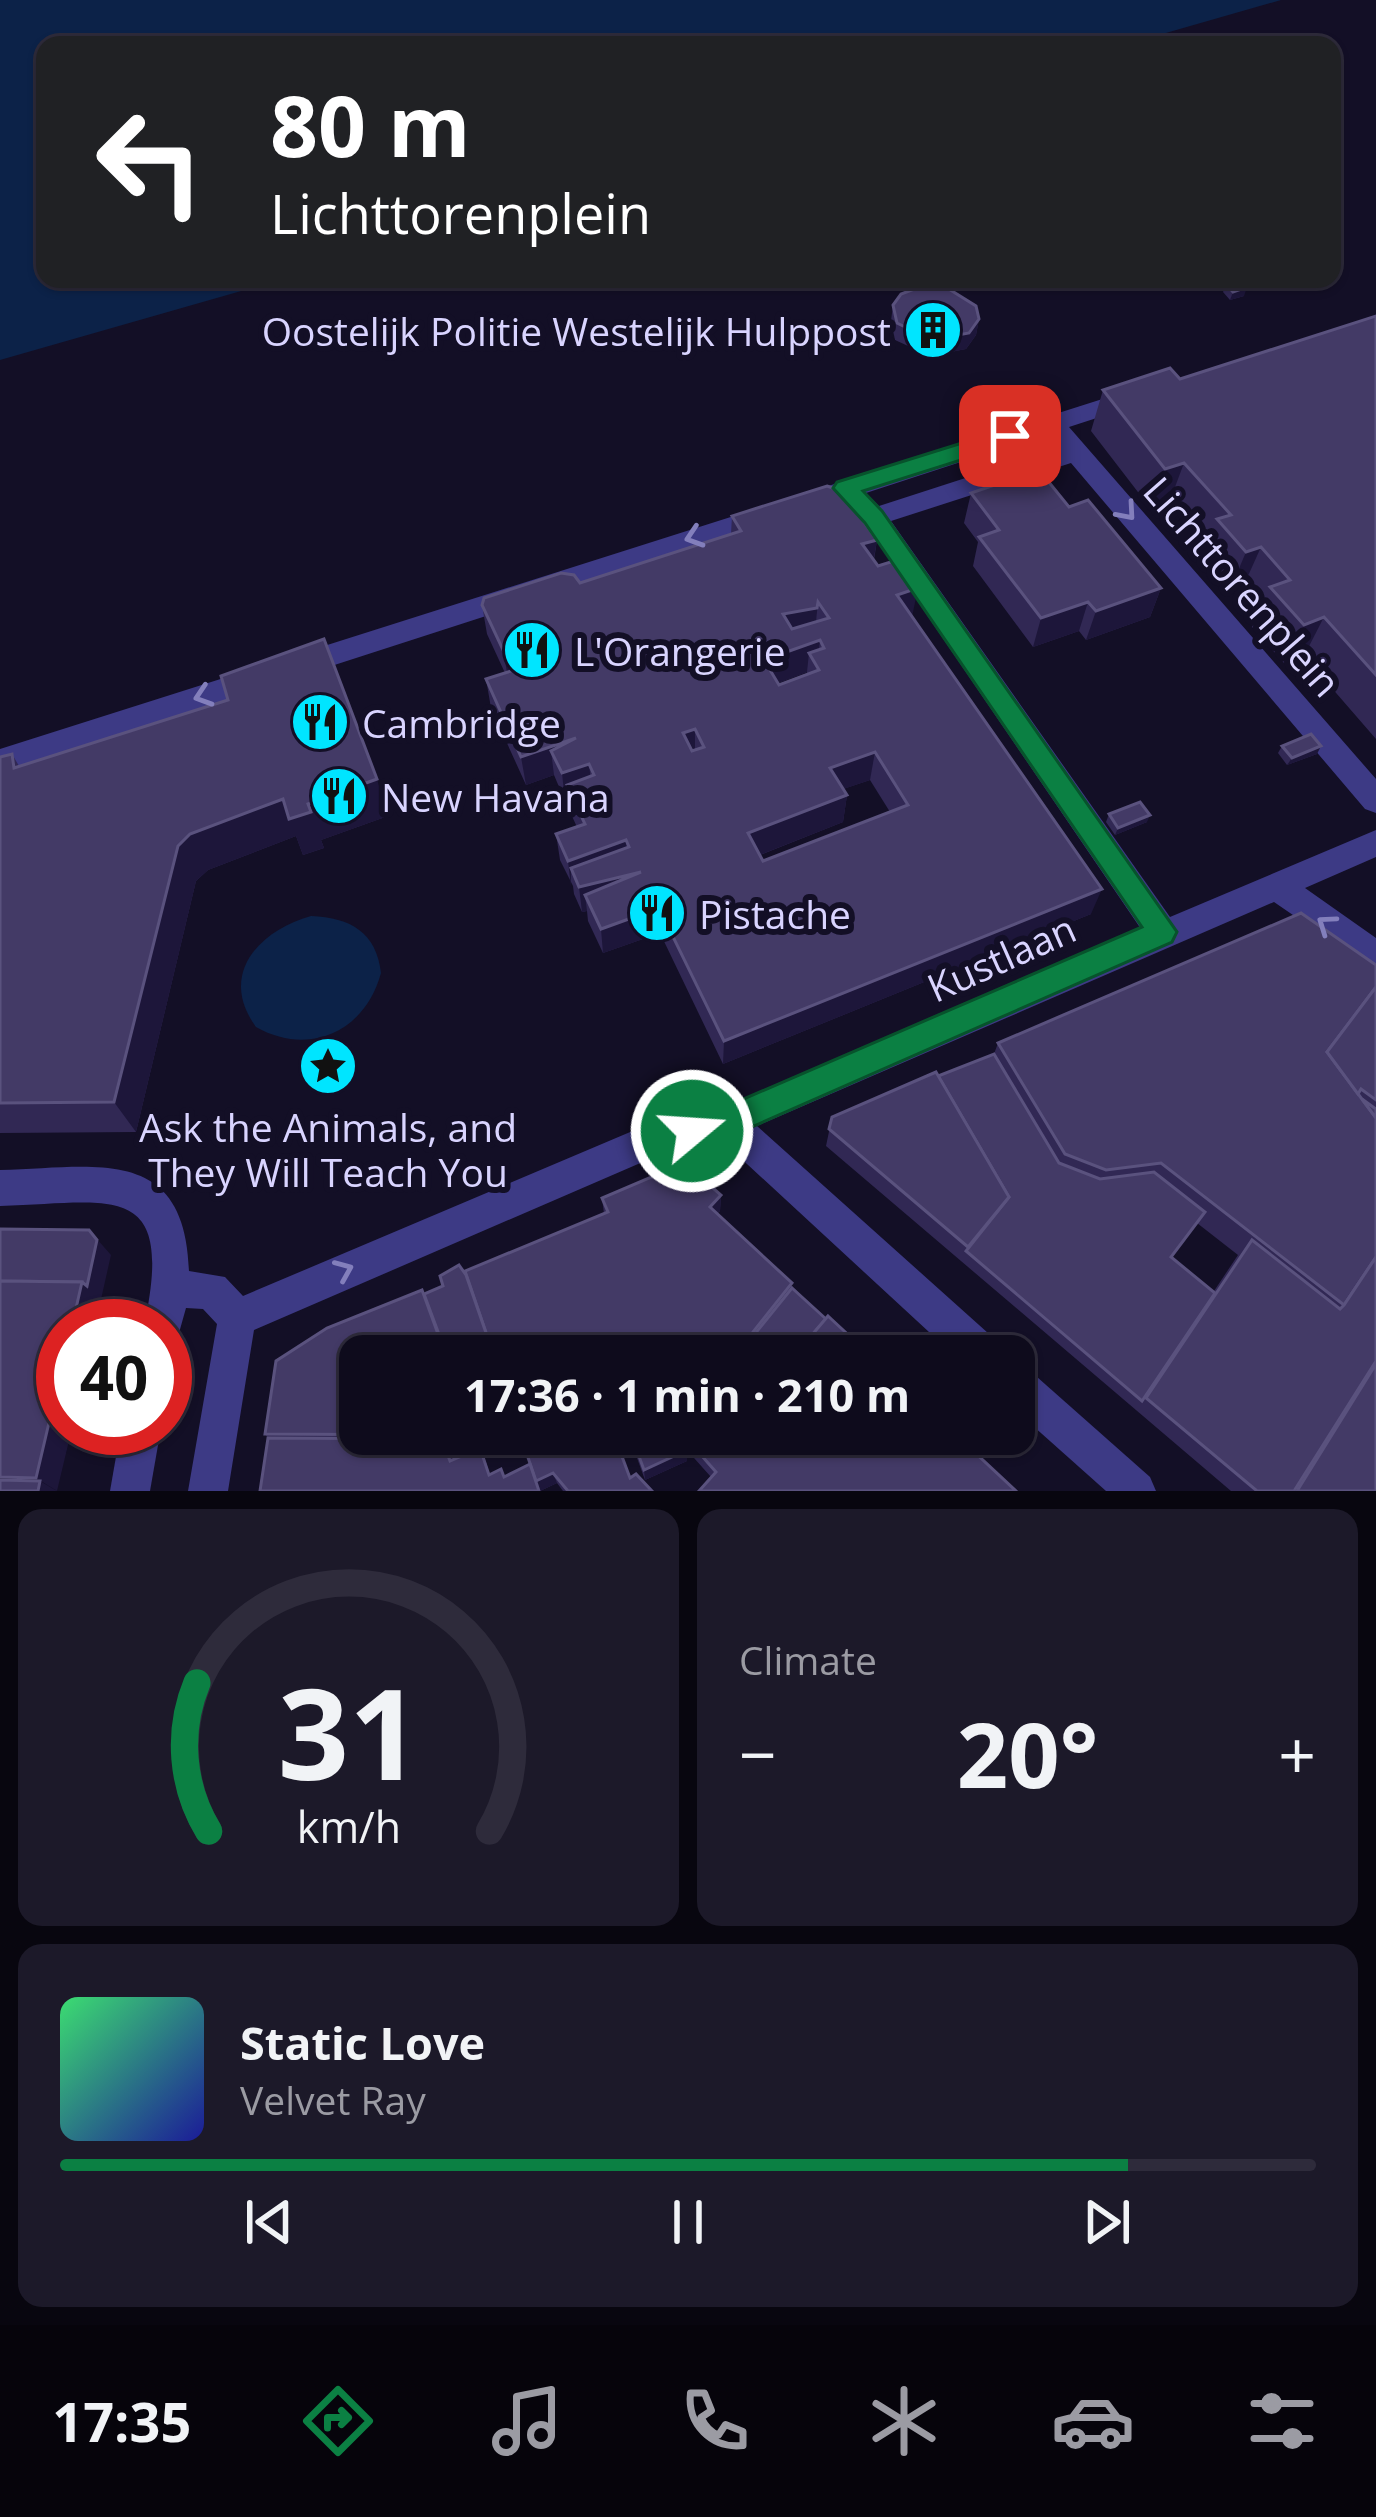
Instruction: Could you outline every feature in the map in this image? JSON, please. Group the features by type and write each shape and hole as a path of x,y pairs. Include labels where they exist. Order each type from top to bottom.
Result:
{"street":[{"path":"0,761 1172,384"},
{"name":"Lichttorenplein","path":"1051,423 1376,800"},
{"path":"874,517 1075,452"},
{"path":"845,488 874,517 1162,932"},
{"name":"Kustlaan","path":"237,1318 642,1144 727,1122 1376,843"},
{"path":"1279,886 1376,957"},
{"path":"727,1122 961,1335"},
{"path":"0,1188 134,1189 166,1225 167,1299"},
{"path":"188,1299 212,1290 237,1318 208,1491"},
{"path":"1035,1401 1136,1491"},
{"path":"130,1491 137,1455"}],"water":[{"path":"0,0 1281,0 1155,36 36,36 36,288 252,288 0,360"},
{"path":"311,916 338,920 359,930 374,947 381,973 362,1011 348,1024 315,1039 276,1036 256,1027 245,1008 243,973 260,944"}],"building":[{"path":"917,288 947,288 976,306 979,319 969,333 932,340 897,323 893,305 901,294"},
{"path":"1376,316 1376,675 1324,617 1304,625 1270,587 1290,580 1261,547 1246,552 1217,519 1231,515 1184,463 1165,469 1103,390 1170,368 1180,379"},
{"path":"1039,470 1069,507 1088,500 1161,588 1096,611 1088,602 1041,618 979,537 999,530 971,493"},
{"path":"827,486 842,491 877,540 862,544 878,566 897,560 918,588 897,595 1102,889 724,1041 659,908 601,929 585,895 641,872 579,887 571,868 629,847 626,840 568,861 556,834 585,824 567,785 594,775 589,764 562,773 551,751 576,738 521,757 486,679 539,662 528,642 503,650 482,605 484,598 561,573 574,575 580,583 741,531 732,516","holes":["818,602 829,618 792,629 783,614 817,608","820,640 824,648 809,653 819,670 779,685 764,660","695,729 704,747 692,751 683,733","875,752 908,805 763,861 748,833 847,795 830,768"]},
{"path":"324,639 377,779 308,804 311,812 289,819 283,799 190,834 178,846 114,1102 0,1103 0,757 12,754 14,768 228,700 221,676"},
{"path":"1311,734 1321,746 1292,758 1282,746"},
{"path":"1140,802 1150,815 1118,828 1109,814"},
{"path":"1301,913 1376,965 1376,987 1327,1052 1376,1118 1376,1257 1344,1305 1161,1163 1106,1170 1065,1154 998,1043"},
{"path":"1376,987 1376,1100 1361,1089 1358,1094 1327,1052"},
{"path":"994,1054 1059,1163 1100,1179 1154,1172 1205,1212 1171,1257 1215,1293 1142,1401 966,1251 1009,1197 938,1076"},
{"path":"936,1072 1009,1197 968,1247 829,1129 832,1117"},
{"path":"670,1169 697,1174 721,1195 710,1207 792,1283 751,1335 487,1335 465,1271 608,1212 602,1198"},
{"path":"0,1229 89,1230 97,1240 87,1286 82,1282 0,1281"},
{"path":"1252,1240 1340,1309 1376,1257 1376,1361 1294,1491 1257,1491 1146,1398"},
{"path":"459,1265 487,1335 439,1335 424,1294 443,1286 440,1276"},
{"path":"0,1281 82,1282 78,1299 36,1299 36,1455 41,1455 36,1478 0,1477"},
{"path":"792,1288 826,1319 812,1335 754,1335"},
{"path":"422,1290 438,1335 339,1335 339,1434 265,1434 276,1361 327,1328"},
{"path":"828,1316 848,1335 812,1335"},
{"path":"1376,1364 1376,1491 1297,1491"},
{"path":"268,1438 339,1438 339,1455 448,1455 450,1461 482,1455 489,1475 501,1469 504,1477 530,1464 539,1491 260,1491"},
{"path":"527,1455 621,1455 630,1478 636,1474 652,1491 568,1491 553,1473 536,1481"},
{"path":"639,1455 676,1455 644,1470"},
{"path":"701,1455 977,1455 1016,1491 699,1491 716,1472"},
{"path":"0,1480 40,1481 38,1491 0,1491"}],"place":[{"name":"Oostelijk Politie Westelijk Hulppost","path":"933,330"},
{"name":"L'Orangerie","path":"532,650"},
{"name":"Cambridge","path":"320,722"},
{"name":"New Havana","path":"339,796"},
{"name":"Pistache","path":"657,913"},
{"name":"Ask the Animals, and They Will Teach You","path":"328,1066"}],"route":[{"path":"692,1131 727,1122 1162,932 874,517 845,488 1010,436"}]}
